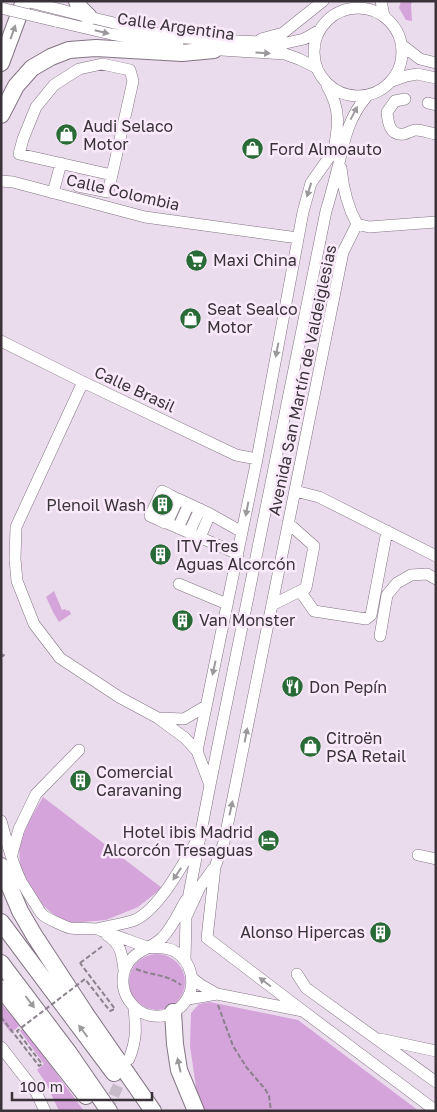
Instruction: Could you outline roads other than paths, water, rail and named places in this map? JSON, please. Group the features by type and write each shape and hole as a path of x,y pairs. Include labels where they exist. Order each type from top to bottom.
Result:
{"highway":[{"path":"1,63 25,1"},
{"path":"77,1 80,8 89,17"},
{"path":"1,115 16,86 32,68 69,50 96,48 182,53 214,50"},
{"path":"6,861 20,911 34,935 153,1111"},
{"path":"1,922 120,1080 146,1111"},
{"path":"1,963 69,1053 109,1111"},
{"path":"1,988 98,1111"},
{"path":"173,1012 179,1070 196,1111"}],"street":[{"name":"Calle Argentina","path":"25,1 173,37 286,44 304,39 320,30"},
{"path":"249,42 283,33 323,1"},
{"path":"381,1 384,16"},
{"path":"352,5 373,10 384,16 393,24 399,34 402,45 402,58 399,70 392,81 381,90 367,96 351,96 336,91 324,80 317,68 314,50 320,30 332,16 352,5"},
{"name":"Calle Argentina","path":"1,8 111,34 172,45 214,50 285,54 317,68"},
{"path":"402,45 420,59 436,63"},
{"path":"78,186 108,192 112,175 133,81 130,70 102,64 79,69 54,85 36,107 19,154 112,175"},
{"path":"392,81 417,74 436,78"},
{"name":"Avenida San Martín de Valdeiglesias","path":"324,80 334,98 338,112 338,129 327,191 326,211"},
{"name":"Avenida San Martín de Valdeiglesias","path":"189,894 326,211 348,126 359,105 367,96"},
{"path":"405,99 395,101 387,112 388,125 400,134 415,130 436,134"},
{"name":"Avenida San Martín de Valdeiglesias","path":"197,751 257,459 303,212 311,183 334,149"},
{"path":"340,161 343,187 349,208 357,224 369,227 436,222"},
{"path":"53,193 61,164"},
{"name":"Calle Colombia","path":"1,181 13,182 145,217 298,238"},
{"name":"Avenida San Martín de Valdeiglesias","path":"303,1011 207,938 215,867 224,842 343,252 357,224"},
{"name":"Calle Brasil","path":"1,341 236,455 257,459"},
{"path":"83,382 16,527 15,559 17,581 34,624 60,658 119,697 158,718 185,738 197,751 210,785"},
{"path":"238,554 150,516 162,491 242,532"},
{"path":"295,491 319,497 436,556"},
{"path":"163,521 174,497"},
{"path":"178,528 200,509"},
{"path":"195,535 200,509"},
{"path":"272,605 306,588 314,546 288,523"},
{"path":"300,591 314,611 366,619 371,615 387,531"},
{"path":"380,636 388,595 397,582 411,576 427,574 436,579"},
{"path":"179,584 227,604"},
{"path":"158,718 184,719 206,706"},
{"path":"6,861 36,794 79,750"},
{"path":"1,822 6,861 42,914 69,928 96,929 134,920 147,911 180,871 202,832"},
{"path":"418,855 436,859"},
{"name":"Avenida San Martín de Valdeiglesias","path":"185,960 186,917 200,887 215,867"},
{"path":"186,917 189,894"},
{"path":"129,1059 134,1047 136,1031 134,1008 126,996 122,983 126,967 130,960 139,952 162,938 189,894"},
{"path":"96,929 113,939 119,946 126,967"},
{"path":"96,929 149,947 166,948 177,952 185,960 190,970 192,978 189,996 173,1012 160,1016 146,1014 134,1008"},
{"path":"297,974 306,988 436,1082"},
{"path":"192,978 217,994"},
{"path":"189,996 217,994 303,1011 436,1110"},
{"path":"376,1039 436,1051"},
{"path":"1,1047 36,1092 45,1111"},
{"path":"415,1067 436,1071"}],"tunnel":[{"path":"107,1111 127,1065"}],"place":[{"name":"Audi Selaco Motor","path":"67,135"},
{"name":"Ford Almoauto","path":"253,149"},
{"name":"Maxi China","path":"197,260"},
{"name":"Seat Sealco Motor","path":"191,318"},
{"name":"Plenoil Wash","path":"162,505"},
{"name":"ITV Tres Aguas Alcorcón","path":"160,555"},
{"name":"Van Monster","path":"183,620"},
{"name":"Don Pepín","path":"293,687"},
{"name":"Citroën PSA Retail","path":"310,747"},
{"name":"Comercial Caravaning","path":"80,781"},
{"name":"Hotel ibis Madrid Alcorcón Tresaguas","path":"269,841"},
{"name":"Alonso Hipercas","path":"381,932"}]}
